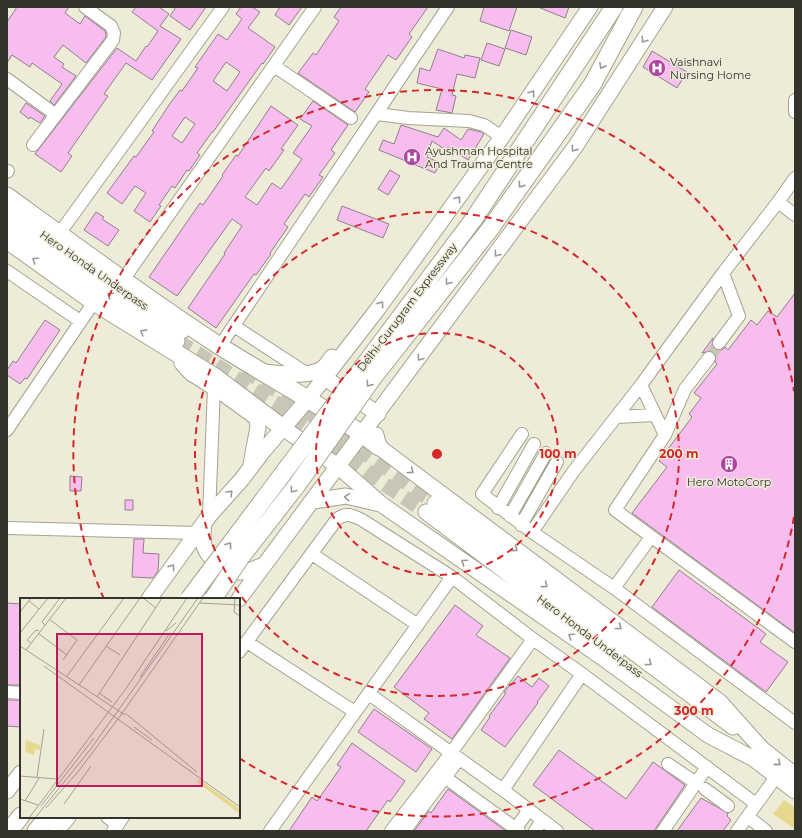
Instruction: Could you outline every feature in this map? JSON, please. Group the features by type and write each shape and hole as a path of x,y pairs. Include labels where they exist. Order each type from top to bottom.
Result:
{"highway":[{"name":"Delhi-Gurugram Expressway","path":"190,598 473,220 614,7"},
{"name":"Delhi-Gurugram Expressway","path":"213,598 297,485 372,379 490,229 592,85 634,7"},
{"path":"7,196 167,312 261,372 363,434 379,447"},
{"path":"7,240 94,302 180,343 225,384 277,423"},
{"path":"9,831 20,817"},
{"path":"36,831 47,818"}],"main road":[{"path":"150,598 203,524 264,450 277,423 308,400 377,310 502,137 590,7"},
{"path":"240,598 339,467 575,148 665,7"},
{"name":"Hero Honda Underpass","path":"7,209 180,343"},
{"name":"Hero Honda Underpass","path":"7,225 180,343"},
{"path":"261,372 306,373 316,371 326,365 353,330 359,325 367,322"},
{"path":"180,343 182,363 185,368 257,418 258,427 250,468"},
{"path":"325,378 381,410"},
{"path":"381,410 374,431 379,447 720,702 776,777 795,791"},
{"path":"277,423 339,467 380,504 600,656 708,735 758,754 795,775"},
{"path":"313,501 346,496 380,504"},
{"name":"Hero Honda Underpass","path":"431,507 758,754"},
{"path":"203,524 202,538 205,549 212,558 228,572 246,572 264,565"},
{"path":"7,791 20,774"},
{"path":"56,831 67,818"}],"street":[{"path":"33,144 113,40 114,33 110,26 85,7"},
{"path":"59,234 223,7"},
{"path":"123,280 315,7"},
{"path":"220,346 448,7"},
{"path":"274,66 351,118"},
{"path":"7,79 56,115"},
{"path":"795,100 795,112"},
{"path":"377,114 408,118 469,121 484,126 502,137"},
{"path":"532,532 573,472 795,178"},
{"path":"778,202 795,215"},
{"path":"7,271 80,321"},
{"path":"719,343 739,316 723,273"},
{"path":"7,430 94,302"},
{"path":"234,326 306,373"},
{"path":"709,358 685,389 665,434 615,510 795,642"},
{"path":"640,385 665,434"},
{"path":"7,528 203,524 214,387"},
{"path":"616,416 655,415"},
{"path":"522,434 482,494 521,525 614,588 795,723"},
{"path":"498,508 534,444"},
{"path":"510,516 546,453"},
{"path":"521,525 557,462"},
{"path":"240,651 337,519 342,515 349,514 362,520 452,577 533,639 756,804"},
{"path":"614,588 651,537"},
{"path":"312,554 418,625"},
{"path":"270,831 452,577"},
{"path":"391,831 455,756 533,639"},
{"path":"247,642 355,712"},
{"path":"503,790 582,674"},
{"path":"7,692 20,693"},
{"path":"369,694 503,790 557,831"},
{"path":"404,831 446,778 455,756"},
{"path":"668,764 700,789 728,806"},
{"path":"662,831 700,789 711,771"},
{"path":"737,831 776,777"},
{"path":"446,778 517,830 529,810"},
{"path":"748,817 766,831"},
{"path":"109,818 118,824"},
{"path":"535,831 542,820"}],"shaded area":[{"path":"784,800 795,808 795,829 773,814"}],"building":[{"path":"17,7 69,7 65,13 80,24 85,16 105,31 106,37 86,63 63,45 54,57 64,64 62,67 76,76 54,105 50,101 62,84 32,63 30,67 12,55 7,63 7,22"},
{"path":"136,7 159,7 169,14 160,26 181,39 152,80 126,63 104,94 108,96 68,153 72,156 61,172 35,154 117,48 136,61 158,31 132,12"},
{"path":"176,7 206,7 190,30 170,16"},
{"path":"241,7 252,7 260,12 248,28 275,47 197,153 200,155 189,171 187,170 175,188 172,186 150,222 134,211 146,193 135,186 122,204 107,193 154,132 152,131 169,105 180,90 182,91 198,68 195,67 218,34 227,40 242,19 236,14","holes":["226,62 240,72 227,91 213,81","185,117 195,124 182,143 172,136"]},
{"path":"280,7 302,7 289,25 275,15"},
{"path":"341,7 428,7 409,34 412,37 396,60 388,55 365,89 369,92 355,112 298,73 313,53 316,55 339,21 334,17"},
{"path":"484,7 517,7 509,31 480,21"},
{"path":"538,7 569,7 565,18"},
{"path":"511,30 532,37 526,55 505,48"},
{"path":"487,43 505,49 499,66 481,60"},
{"path":"438,49 464,58 465,55 480,58 475,78 457,74 452,95 456,96 452,113 436,110 442,89 417,83 420,68 430,71"},
{"path":"652,51 687,72 677,88 643,67"},
{"path":"313,101 348,125 331,150 335,153 319,175 323,177 309,197 305,194 284,224 288,227 270,253 271,254 256,275 254,274 216,328 188,308 225,254 224,253 242,226 232,219 177,296 149,277 200,203 203,205 236,155 238,156 271,106 298,125 281,149 284,150 269,171 266,168 245,197 257,205 272,183 281,189 302,159 293,153 312,126 300,119"},
{"path":"26,103 45,116 40,123 30,117 29,119 20,112"},
{"path":"401,125 438,137 444,128 461,140 468,129 484,134 468,160 448,147 446,150 432,141 427,157 440,163 435,173 379,150 383,140 394,144"},
{"path":"390,170 400,176 388,195 378,189"},
{"path":"342,206 389,224 383,238 337,220"},
{"path":"96,212 104,217 102,219 119,230 108,246 84,230"},
{"name":"Hero MotoCorp","path":"795,293 795,633 632,513 667,467 659,461 692,417 689,414 701,398 694,393 717,364 715,362 716,356 713,352 710,351 702,353 713,338 712,346 715,349 722,350 725,347 728,350 751,320 757,325 768,311 777,317"},
{"path":"45,320 60,330 27,379 25,378 20,384 7,375 7,370 13,361 16,363"},
{"path":"70,476 82,477 81,491 70,491"},
{"path":"125,500 133,500 133,510 125,510"},
{"path":"134,539 144,539 143,553 159,554 158,571 153,578 132,577"},
{"path":"679,570 766,634 760,642 788,662 766,692 652,607"},
{"path":"7,603 20,604 20,685 7,685"},
{"path":"455,605 483,626 476,635 510,658 452,739 424,719 429,713 394,687"},
{"path":"518,676 532,687 539,678 549,686 505,747 481,730 490,717 489,716 506,693 504,692"},
{"path":"7,700 20,700 20,727 7,726"},
{"path":"374,709 432,749 416,772 358,732"},
{"path":"352,743 405,781 390,802 388,800 366,831 289,831 312,797 317,801 341,767 337,765"},
{"path":"559,750 626,799 653,762 685,785 654,831 595,831 533,785"},
{"path":"448,789 506,831 414,831 429,811 431,813"},
{"path":"701,798 728,813 727,816 731,820 723,831 677,831"}],"tunnel":[{"path":"177,341 276,403 383,483 426,512"},
{"path":"709,358 719,343"},
{"path":"244,370 281,393 435,503"}],"place":[{"name":"Vaishnavi Nursing Home","path":"657,68"},
{"name":"Ayushman Hospital And Trauma Centre","path":"412,157"},
{"name":"Hero MotoCorp","path":"729,464"}]}
